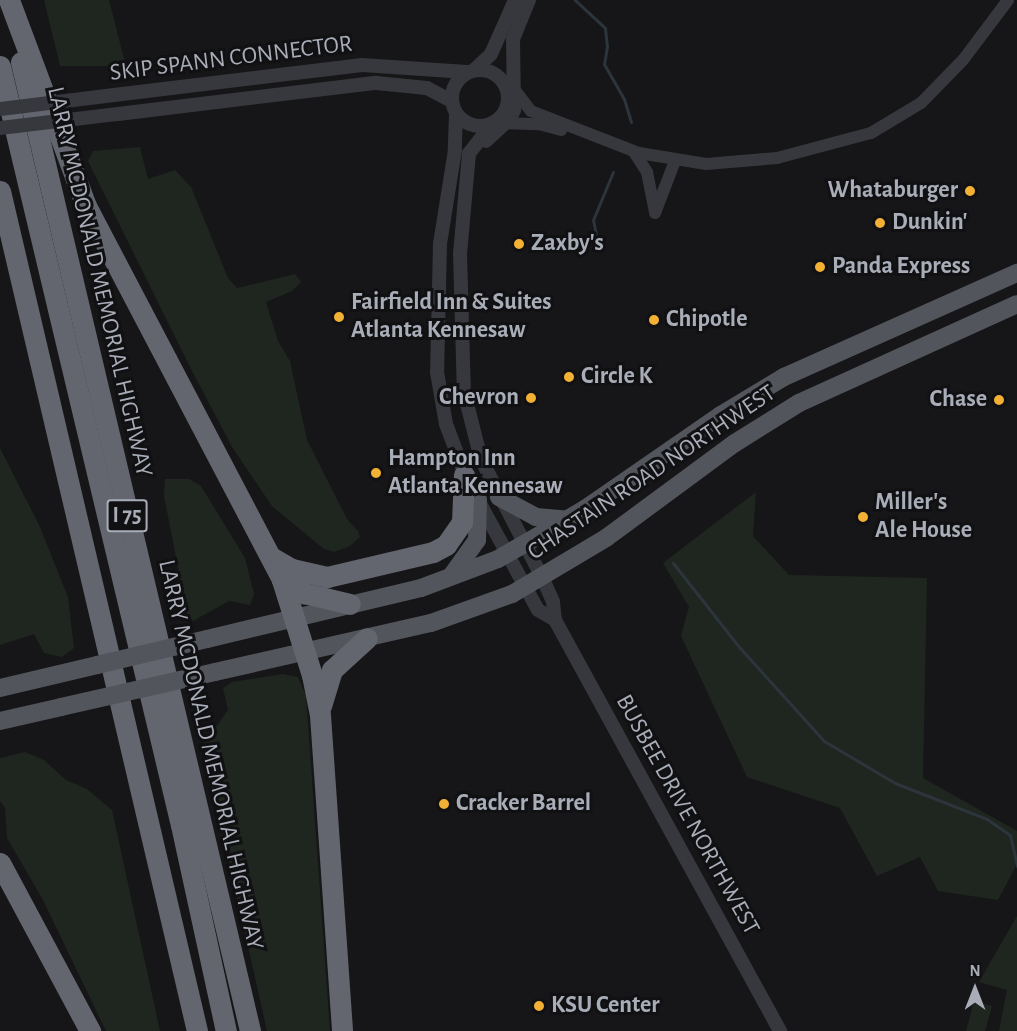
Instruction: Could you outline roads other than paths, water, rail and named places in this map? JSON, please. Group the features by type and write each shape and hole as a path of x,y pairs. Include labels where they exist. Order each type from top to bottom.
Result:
{"highway":[{"path":"8,0 86,206 282,580 304,651 320,715 342,1031"},
{"name":"LARRY MCDONALD MEMORIAL HIGHWAY","path":"8,0 250,1031"},
{"path":"0,66 181,825 226,1031"},
{"name":"I 75","path":"0,191 197,1031"},
{"path":"271,557 292,569 327,577 433,552 446,545 462,522 464,475"},
{"path":"282,580 304,593 350,604"},
{"path":"320,715 332,670 367,638"},
{"path":"0,863 90,1031"}],"main road":[{"name":"CHASTAIN ROAD NORTHWEST","path":"0,688 293,619 448,579 507,554 568,520 721,415 784,377 1017,273"},
{"name":"CHASTAIN ROAD NORTHWEST","path":"0,721 367,638 462,613 543,577 606,538 735,443 799,403 1017,304"},
{"path":"499,497 536,517 568,520"},
{"path":"448,579 467,558 477,540 478,500"}],"street":[{"path":"465,72 489,57 501,26 515,0"},
{"path":"497,123 514,110 513,39 529,0"},
{"path":"515,90 531,111 634,152 675,161 743,164 812,150 872,133 921,103 945,81 1008,0"},
{"path":"501,26 480,55 456,81 453,108 472,126 497,123 539,124 594,137"},
{"name":"SKIP SPANN CONNECTOR","path":"0,109 352,66 385,65 465,72"},
{"path":"465,72 494,74 507,89 506,110 497,123"},
{"name":"SKIP SPANN CONNECTOR","path":"0,128 357,85 415,86 435,91 453,108"},
{"path":"415,86 436,100 456,130"},
{"name":"BUSBEE DRIVE NORTHWEST","path":"453,108 456,130 440,244 437,372 446,424 464,475 507,554 538,610 555,621"},
{"name":"BUSBEE DRIVE NORTHWEST","path":"497,123 468,168 460,253 464,384 478,450 499,497 543,577 553,602 555,621 780,1031"},
{"path":"634,152 647,172 654,215 675,161"}],"waterway":[{"path":"575,0 605,28 607,46 604,64 624,99 631,122"},
{"path":"598,247 593,220 613,172"},
{"path":"673,563 740,648 824,741 895,783 987,819 1010,835 1017,866"}],"place":[{"name":"Whataburger","path":"970,191"},
{"name":"Dunkin'","path":"880,223"},
{"name":"Zaxby's","path":"519,244"},
{"name":"Panda Express","path":"820,267"},
{"name":"Fairfield Inn & Suites Atlanta Kennesaw","path":"339,317"},
{"name":"Chipotle","path":"654,320"},
{"name":"Circle K","path":"569,377"},
{"name":"Chevron","path":"531,398"},
{"name":"Chase","path":"999,400"},
{"name":"Hampton Inn Atlanta Kennesaw","path":"376,473"},
{"name":"Miller's Ale House","path":"863,517"},
{"name":"Cracker Barrel","path":"444,804"},
{"name":"KSU Center","path":"539,1006"}]}
